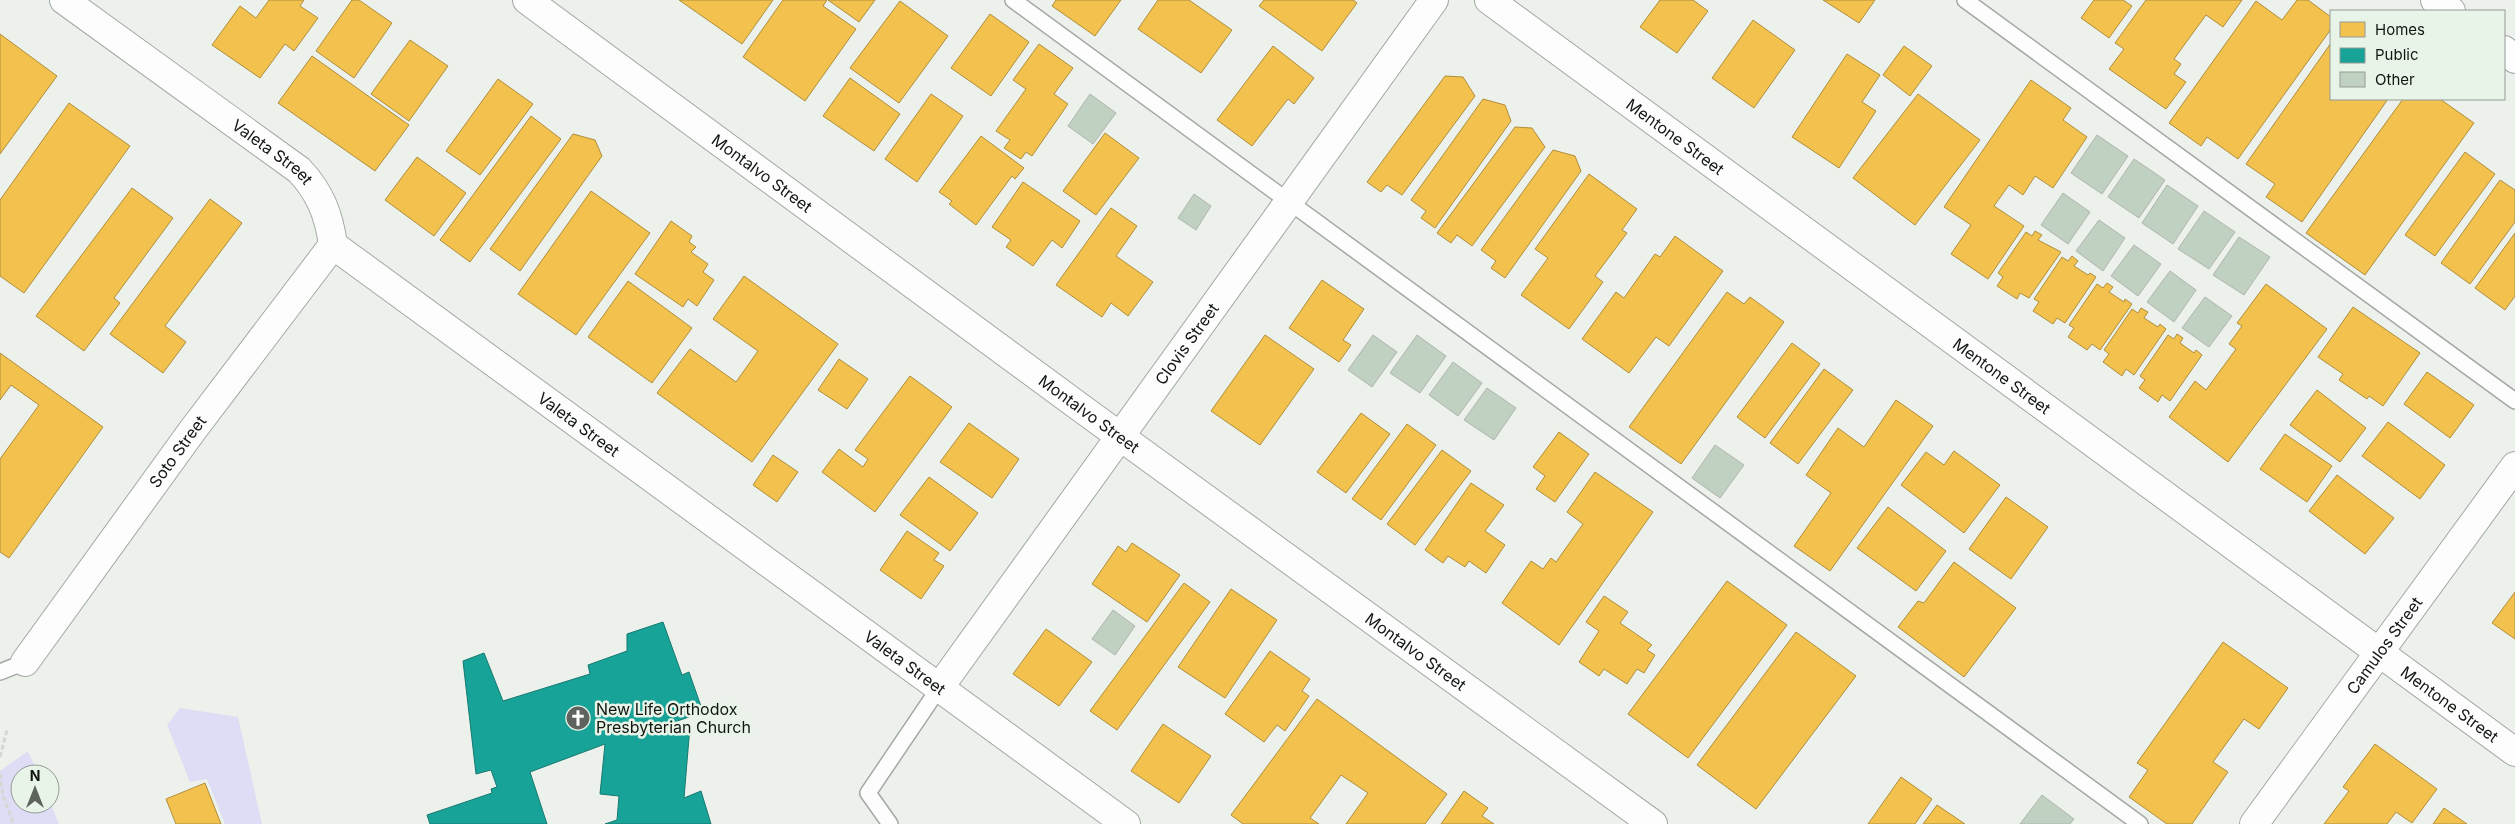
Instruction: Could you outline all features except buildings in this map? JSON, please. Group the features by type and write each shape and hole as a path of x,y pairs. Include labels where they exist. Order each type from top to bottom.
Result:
{"street":[{"name":"Valeta Street","path":"64,0 299,170 319,196 326,211 333,245 1126,824"},
{"name":"Montalvo Street","path":"527,0 1119,436 1653,824"},
{"name":"Clovis Street","path":"939,688 1434,0"},
{"name":"Mentone Street","path":"1489,0 2515,752"},
{"path":"2435,0 2450,10"},
{"path":"2505,51 2515,59"},
{"name":"Soto Street","path":"25,662 192,431 333,245"},
{"name":"Camulos Street","path":"2254,824 2515,466"}],"lane":[{"path":"1013,0 2140,824"},
{"path":"1965,0 2515,401"},
{"path":"0,672 25,662"},
{"path":"890,824 868,793 939,688"}],"path":[{"path":"0,757 7,730"},
{"path":"0,774 3,796 14,824"}],"shaded area":[{"path":"180,708 238,717 262,824 225,824 207,779 190,782 167,725"},
{"path":"28,751 34,764 10,764 10,814 55,814 59,824 0,824 0,771"}],"place":[{"name":"New Life Orthodox Presbyterian Church","path":"578,718"}]}
